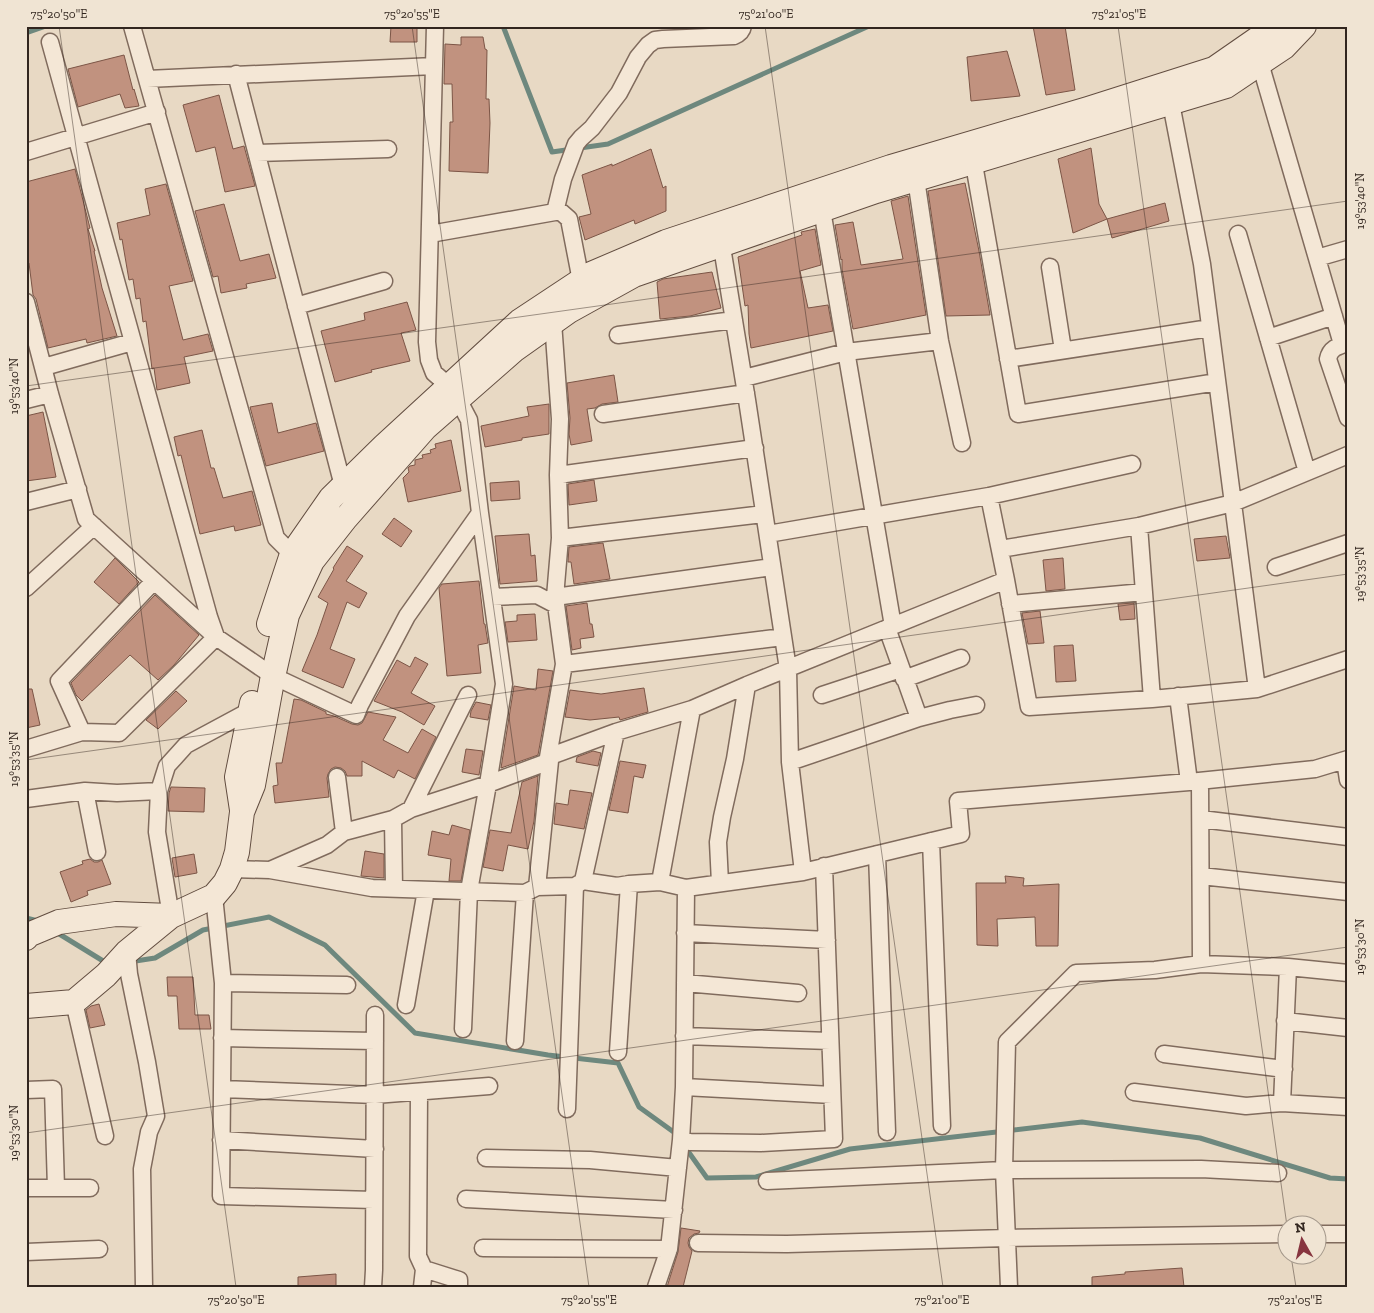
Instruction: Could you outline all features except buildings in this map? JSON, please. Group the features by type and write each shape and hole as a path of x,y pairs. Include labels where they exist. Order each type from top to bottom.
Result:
{"street":[{"path":"132,26 276,538 292,554"},
{"path":"435,26 429,360 434,373 454,393 469,420 504,684 470,891 463,1029"},
{"path":"555,212 563,179 574,148 580,138 592,128 619,93 638,57 648,45 656,40 663,39 734,36 739,34 743,26"},
{"path":"374,1200 221,1196 223,983 216,916 225,883 237,852 242,812 253,785 266,671 267,628 292,554 331,498 384,446 454,393 553,322 634,275 720,235 891,167 972,153 1169,93 1226,86 1284,47 1304,26"},
{"path":"1169,93 1214,69 1273,28"},
{"path":"50,42 132,342 216,637"},
{"path":"1260,63 1334,316 1345,343 1333,349 1328,359 1348,418"},
{"path":"147,80 236,74 434,66"},
{"path":"236,74 343,486 357,506"},
{"path":"1169,93 1202,264 1257,689"},
{"path":"26,152 156,112"},
{"path":"257,153 388,149"},
{"path":"242,812 237,777 250,710 287,615 312,561 454,393 520,321 591,274 666,242 720,235 822,210 916,179 972,153"},
{"path":"972,153 1018,414 1217,382"},
{"path":"916,179 940,341 962,443"},
{"path":"822,210 874,516 890,627 903,674 919,718"},
{"path":"430,234 561,212 569,219 581,281"},
{"path":"1238,234 1307,472"},
{"path":"720,235 788,669 790,762 803,872"},
{"path":"1317,258 1348,249"},
{"path":"1050,266 1063,350"},
{"path":"296,306 384,281"},
{"path":"26,302 28,319 44,367 86,520 216,637 266,671 356,715 407,616 480,513"},
{"path":"1268,338 1334,316"},
{"path":"618,335 734,320"},
{"path":"515,1041 531,890 564,664 555,597 560,538 558,475 560,419 553,322"},
{"path":"1008,359 1210,328"},
{"path":"604,414 745,385 846,352 940,341"},
{"path":"44,367 132,342"},
{"path":"26,400 50,394"},
{"path":"558,475 754,448"},
{"path":"1000,549 1139,526 1233,503 1348,454"},
{"path":"768,534 989,496 1132,464"},
{"path":"26,502 78,489"},
{"path":"989,496 1029,707 1152,699 1257,689 1348,659"},
{"path":"560,538 764,514"},
{"path":"26,588 94,526"},
{"path":"1139,526 1152,699"},
{"path":"1276,567 1348,543"},
{"path":"555,597 772,567"},
{"path":"270,870 327,845 344,832 393,819 411,809 488,784 616,732 692,710 747,685 1006,580"},
{"path":"82,732 59,681 154,581"},
{"path":"1010,604 1144,592"},
{"path":"492,597 537,595 556,604 555,597"},
{"path":"26,749 82,732 118,733 216,637"},
{"path":"564,664 783,637"},
{"path":"822,695 961,658"},
{"path":"720,883 718,842 735,759 747,685"},
{"path":"411,809 468,695"},
{"path":"1178,696 1201,819 1201,964"},
{"path":"790,762 919,718 976,705"},
{"path":"171,916 157,832 159,791 167,766 186,745 250,710"},
{"path":"660,882 692,710"},
{"path":"567,1109 579,883 616,732"},
{"path":"232,869 270,870 372,888 470,891 531,890 579,883 617,886 660,882 686,888 803,872 961,834 958,801 1316,769 1346,760 1348,780"},
{"path":"337,777 344,832"},
{"path":"26,799 85,791 116,793 159,791"},
{"path":"85,791 97,852"},
{"path":"393,819 394,888"},
{"path":"1201,819 1348,837"},
{"path":"931,841 942,1126"},
{"path":"877,854 887,1132"},
{"path":"486,1158 590,1160 680,1150 690,1142 761,1143 834,1139 824,866"},
{"path":"1201,876 1348,892"},
{"path":"618,1052 629,884"},
{"path":"656,1287 668,1249 680,1150 684,1087 686,888"},
{"path":"406,1005 426,890"},
{"path":"27,936 59,922 116,914 216,916"},
{"path":"26,1006 74,1002 106,975 128,963 171,916"},
{"path":"685,933 827,940"},
{"path":"128,963 156,1116 149,1132 142,1168 144,1287"},
{"path":"1009,1287 1004,1170 1007,1042 1076,973 1156,970 1201,964 1288,967 1348,973"},
{"path":"1282,1103 1288,967"},
{"path":"223,983 347,985"},
{"path":"684,983 798,993"},
{"path":"74,1002 105,1136"},
{"path":"373,1287 375,1015"},
{"path":"1286,1021 1348,1028"},
{"path":"684,1036 830,1040"},
{"path":"222,1038 375,1041"},
{"path":"1164,1054 1284,1069"},
{"path":"222,1089 375,1095 490,1086"},
{"path":"684,1087 832,1094"},
{"path":"26,1090 53,1089 56,1188"},
{"path":"419,1092 418,1256 424,1269 422,1287"},
{"path":"1134,1092 1246,1106 1282,1103 1348,1107"},
{"path":"221,1140 375,1150"},
{"path":"768,1181 1004,1170 1201,1169 1278,1173"},
{"path":"26,1188 90,1188"},
{"path":"466,1199 674,1210"},
{"path":"698,1243 786,1244 1007,1238 1276,1234"},
{"path":"1326,1234 1348,1234"},
{"path":"484,1248 668,1249"},
{"path":"26,1252 99,1250"},
{"path":"424,1269 459,1280 459,1287"}],"waterway":[{"path":"26,33 46,26"},
{"path":"503,26 552,152 608,144 869,26"},
{"path":"129,962 155,958 203,930 269,917 325,945 415,1033 548,1055 618,1063 639,1107 677,1136"},
{"path":"26,918 38,921"},
{"path":"56,932 108,964"},
{"path":"685,1147 707,1178 756,1177 850,1149 1082,1122 1200,1138 1330,1178 1348,1179"}]}
